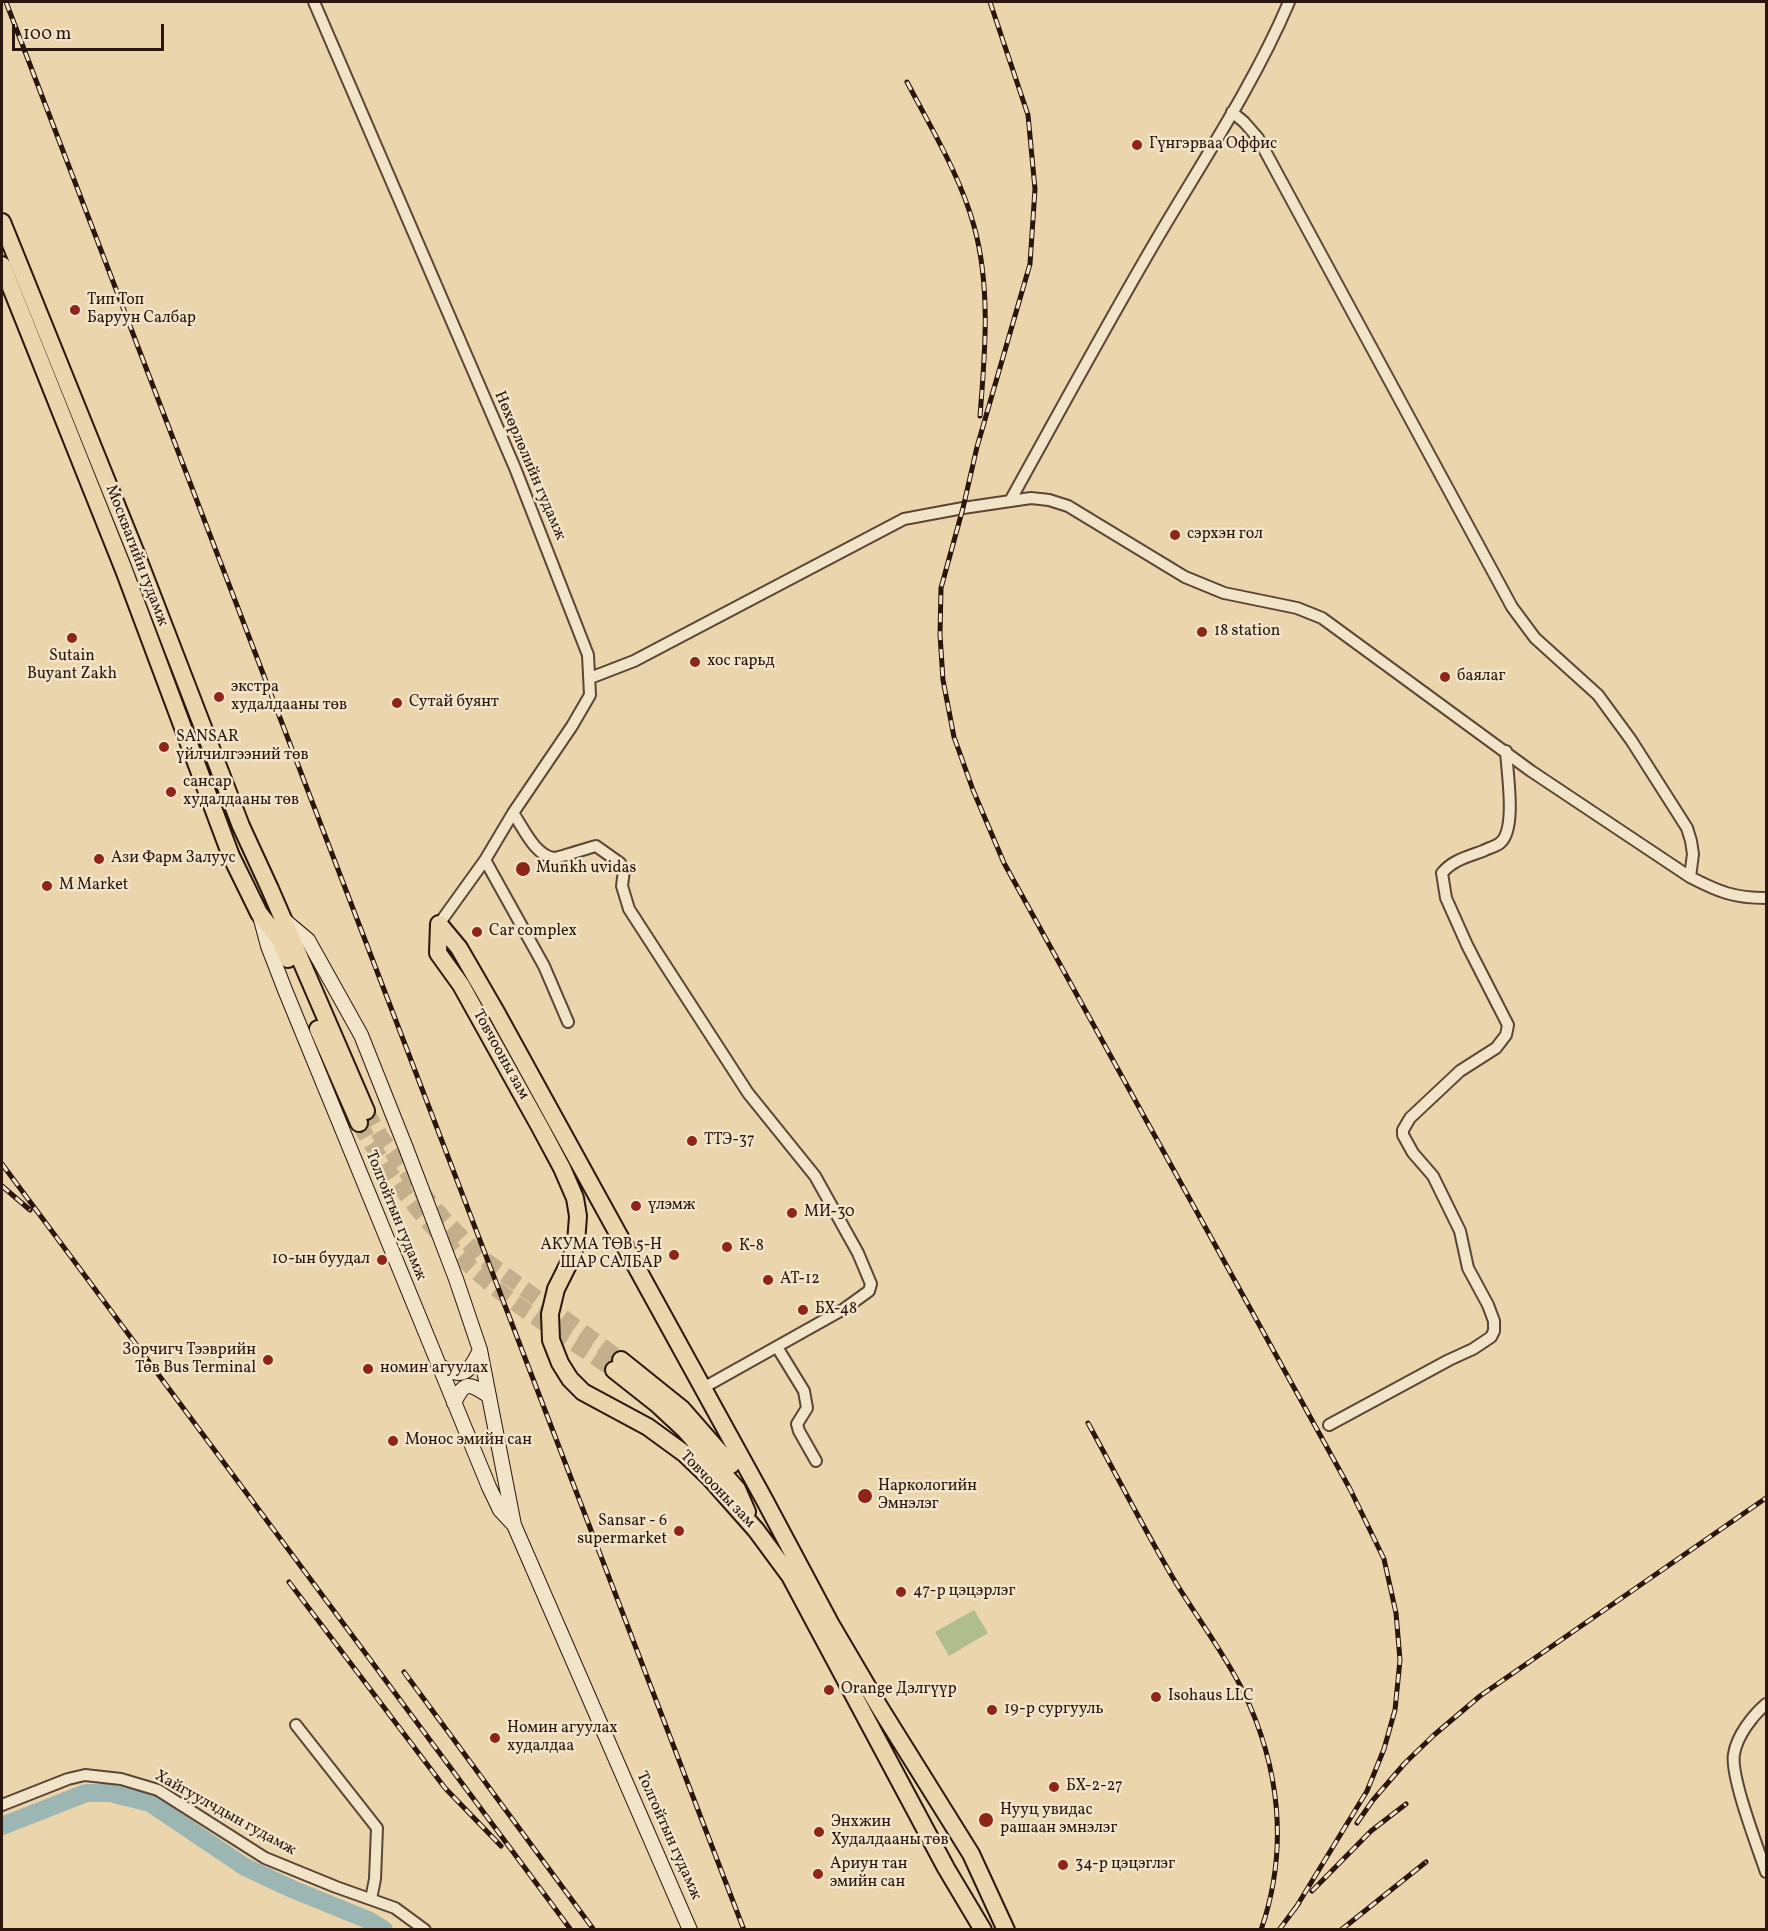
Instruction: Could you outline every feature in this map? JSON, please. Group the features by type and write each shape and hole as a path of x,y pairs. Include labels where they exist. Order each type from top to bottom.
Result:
{"highway":[{"name":"Москвагийн гудамж","path":"2,222 135,551 241,826 283,919 362,1117 280,940 259,914 231,856 124,570 96,506 2,265"},
{"name":"Товчооны зам","path":"439,924 438,953 461,985 562,1168 575,1198 578,1216 576,1243 571,1259 556,1288 550,1314 551,1340 560,1363 570,1379 583,1392 648,1427 685,1455 710,1478 748,1520 790,1576 946,1868 983,1929"},
{"name":"Товчооны зам","path":"439,924 452,937 475,974 760,1491 830,1623 971,1854 1006,1929"},
{"path":"748,1520 737,1489 685,1430 617,1365 682,1409 746,1484 760,1491"}],"main road":[{"name":"Толгойтын гудамж","path":"259,914 268,946 285,990 438,1365 500,1510 514,1525"},
{"name":"Толгойтын гудамж","path":"283,919 308,940 361,1035 452,1268 480,1350 514,1525 690,1929"},
{"path":"438,1365 451,1372 462,1373 471,1369 480,1350"},
{"path":"454,1403 460,1389 467,1385 474,1386 489,1396"}],"street":[{"name":"Нөхөрлөлийн гудамж","path":"314,2 515,468 588,655 590,695 485,860 439,924"},
{"path":"1010,501 1116,308 1232,112 1275,35 1289,2"},
{"path":"1232,112 1245,122 1258,138 1512,607 1534,638 1603,700 1680,816 1691,841 1693,860 1690,877"},
{"path":"590,678 634,661 904,519 1031,498 1049,500 1068,506 1185,577 1224,593 1297,608 1322,618 1531,771 1690,877 1715,890 1743,898 1767,898"},
{"path":"1329,1425 1473,1349 1491,1336 1494,1331 1494,1321 1488,1305 1468,1268 1460,1231 1433,1176 1413,1153 1403,1135 1403,1130 1410,1118 1460,1071 1496,1048 1506,1035 1508,1025 1446,898 1442,873 1449,865 1496,845 1505,837 1510,808 1506,751"},
{"path":"513,813 540,853 555,858 596,846 620,863 624,870 622,886 629,909 748,1093 815,1176 858,1253 872,1284 869,1291 844,1309 703,1388"},
{"path":"485,860 544,966 568,1022"},
{"path":"777,1347 804,1391 807,1408 797,1424 816,1461"},
{"path":"1767,1704 1744,1730 1733,1756 1735,1773 1767,1872"},
{"path":"296,1725 377,1828 375,1879 371,1899"},
{"name":"Хайгуулчдын гудамж","path":"2,1805 68,1779 85,1775 121,1779 158,1790 265,1858 395,1908 425,1929"}],"green space":[{"path":"974,1610 988,1633 949,1656 935,1632"}],"waterway":[{"path":"2,1826 86,1793 110,1793 150,1803 245,1867 368,1920 384,1930"}],"tunnel":[{"path":"366,1111 381,1137 415,1184 444,1219 481,1257 621,1360"},
{"path":"359,1123 405,1193 442,1238 462,1258 503,1294 614,1370"}],"railway":[{"path":"6,2 744,1930"},
{"path":"990,2 1028,115 1035,189 1030,264 977,447 941,588 940,635 943,680 954,737 973,790 1004,863 1350,1489 1384,1559 1396,1613 1400,1660 1395,1710 1384,1749 1367,1791 1295,1909"},
{"path":"907,82 961,188 974,226 985,297 984,369 980,416"},
{"path":"2,1164 571,1930"},
{"path":"2,1186 30,1210"},
{"path":"1088,1423 1176,1583 1236,1677 1256,1720 1272,1779 1277,1839 1270,1900 1261,1930"},
{"path":"1357,1823 1373,1800 1405,1763 1480,1696 1766,1498"},
{"path":"289,1582 445,1788 501,1846"},
{"path":"404,1672 594,1930"},
{"path":"1312,1891 1371,1831 1406,1804"},
{"path":"1341,1930 1426,1862"},
{"path":"1279,1930 1299,1903"}],"place":[{"name":"Гүнгэрваа Оффис","path":"1137,145"},
{"name":"Тип Топ Баруун Салбар","path":"75,310"},
{"name":"сэрхэн гол","path":"1175,535"},
{"name":"18 station","path":"1202,632"},
{"name":"Sutain Buyant Zakh","path":"72,638"},
{"name":"хос гарьд","path":"695,662"},
{"name":"баялаг","path":"1445,677"},
{"name":"экстра худалдааны төв","path":"219,697"},
{"name":"Сутай буянт","path":"397,703"},
{"name":"SANSAR үйлчилгээний төв","path":"164,747"},
{"name":"сансар худалдааны төв","path":"171,792"},
{"name":"Ази Фарм Залуус","path":"99,859"},
{"name":"Munkh uvidas","path":"523,869"},
{"name":"М Market","path":"47,886"},
{"name":"Car complex","path":"477,932"},
{"name":"ТТЭ-37","path":"692,1141"},
{"name":"үлэмж","path":"636,1206"},
{"name":"МИ-30","path":"792,1213"},
{"name":"К-8","path":"727,1247"},
{"name":"АКУМА ТӨВ 5-Н ШАР САЛБАР","path":"674,1255"},
{"name":"10-ын буудал","path":"382,1260"},
{"name":"АТ-12","path":"768,1280"},
{"name":"БХ-48","path":"803,1310"},
{"name":"Зорчигч Тээврийн Төв Bus Terminal","path":"268,1360"},
{"name":"номин агуулах","path":"368,1369"},
{"name":"Монос эмийн сан","path":"393,1441"},
{"name":"Наркологийн Эмнэлэг","path":"865,1496"},
{"name":"Sansar - 6 supermarket","path":"679,1531"},
{"name":"47-р цэцэрлэг","path":"901,1592"},
{"name":"Orange Дэлгүүр","path":"829,1690"},
{"name":"Isohaus LLC","path":"1156,1697"},
{"name":"19-р сургууль","path":"992,1710"},
{"name":"Номин агуулах худалдаа","path":"495,1738"},
{"name":"БХ-2-27","path":"1054,1787"},
{"name":"Нууц увидас рашаан эмнэлэг","path":"986,1820"},
{"name":"Энхжин Худалдааны төв","path":"819,1832"},
{"name":"34-р цэцэглэг","path":"1063,1865"},
{"name":"Ариун тан эмийн сан","path":"818,1874"}]}
